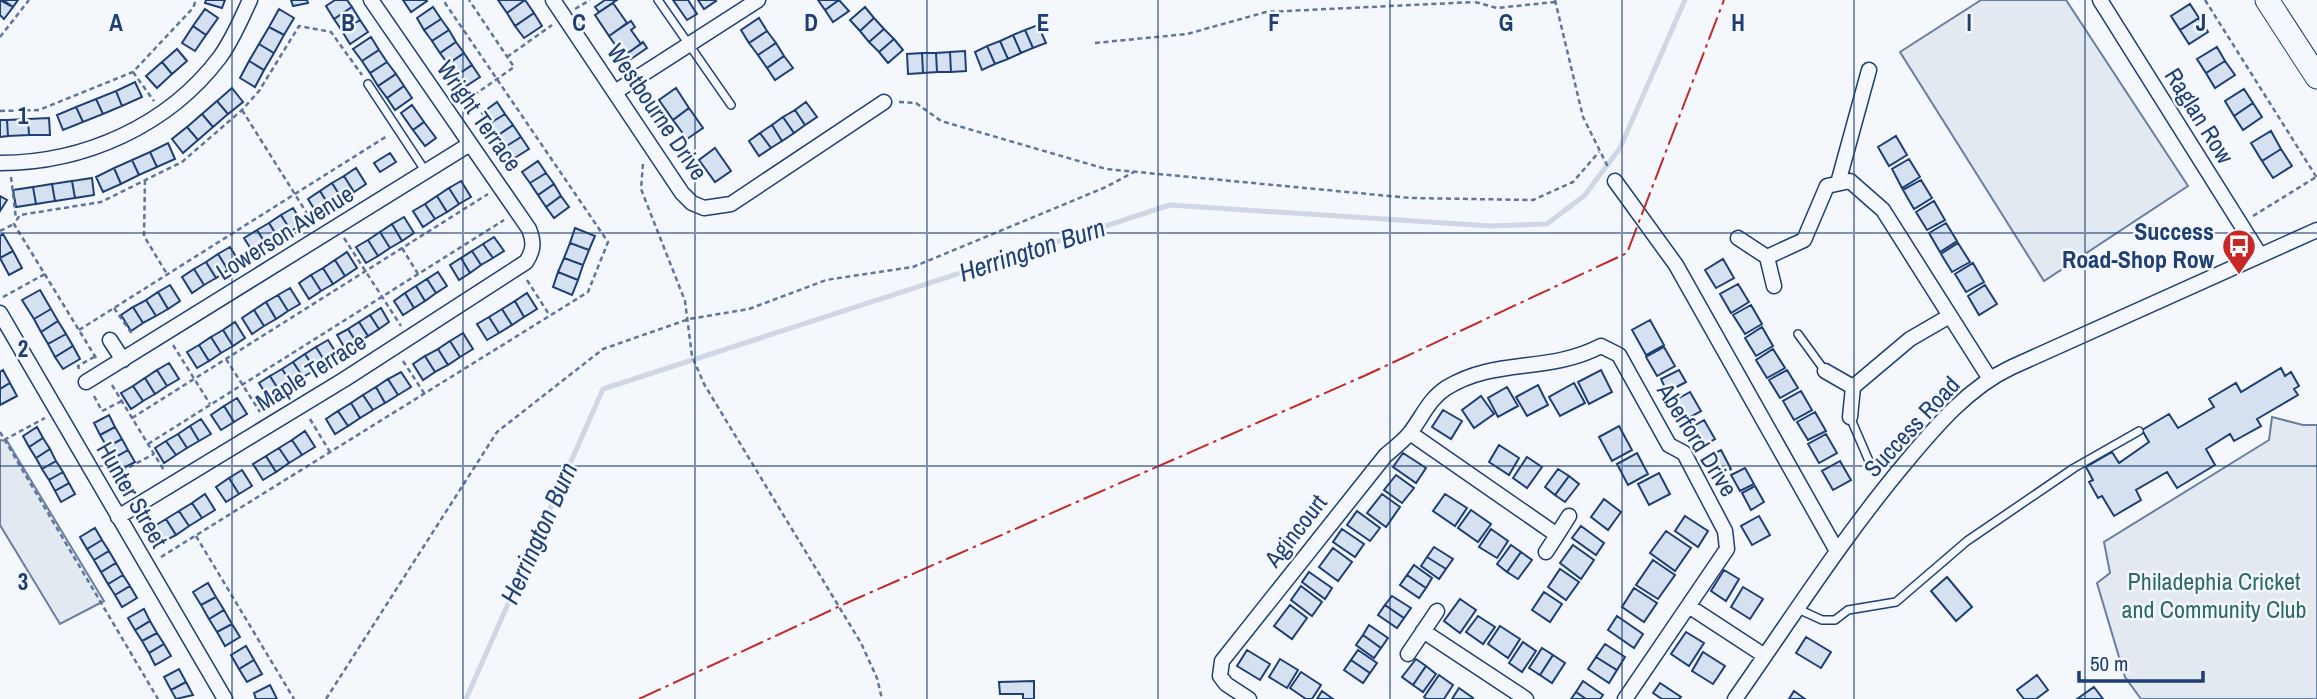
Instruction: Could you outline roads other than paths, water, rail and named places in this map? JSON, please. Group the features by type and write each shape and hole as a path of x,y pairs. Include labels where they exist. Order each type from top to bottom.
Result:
{"main road":[{"path":"2267,0 2317,77"}],"street":[{"path":"5,163 52,160 82,152 135,130 162,113 219,58 250,0"},
{"name":"Wright Terrace","path":"371,0 500,186 534,240 532,252 522,265"},
{"name":"Westbourne Drive","path":"553,0 681,192 692,203 704,208 719,208 745,196 884,102"},
{"path":"615,92 758,0"},
{"name":"Raglan Row","path":"2100,0 2260,256"},
{"path":"1838,183 1869,71"},
{"name":"Lowerson Avenue","path":"88,380 470,144"},
{"path":"1615,181 1676,265 1837,551"},
{"path":"1767,257 1804,240 1826,186 1850,181 1883,210 1948,317 1990,379"},
{"name":"Success Road","path":"1735,699 1837,551 1920,445 1947,415 1990,379 2317,230"},
{"path":"1738,239 1767,257 1774,286"},
{"name":"Maple Terrace","path":"118,517 302,405 522,265"},
{"name":"Hunter Street","path":"0,313 225,699"},
{"path":"1850,416 1853,387 1910,339 1948,317"},
{"path":"110,340 123,360"},
{"name":"Agincourt","path":"1249,699 1226,684 1220,676 1222,661 1385,456 1409,433 1431,401 1446,388 1480,372 1564,362 1601,346 1611,348"},
{"name":"Aberford Drive","path":"1611,348 1619,355 1669,445 1684,453 1725,531 1727,549 1625,699"},
{"path":"1825,371 1853,387"},
{"path":"1409,433 1557,535"},
{"path":"1546,552 1569,516"},
{"path":"1690,607 1765,656"},
{"path":"1408,654 1437,611"},
{"path":"1423,631 1526,699"}],"lane":[{"path":"658,0 731,105"},
{"path":"368,84 426,172"},
{"path":"1798,334 1825,371"},
{"path":"1850,416 1869,461"},
{"path":"1798,609 1822,620 1835,620 1848,610 1896,602 1978,534 2074,468 2139,431"}],"waterway":[{"name":"Herrington Burn","path":"466,699 603,389 1170,205 1490,226 1547,224 1585,195 1620,148 1685,0"}],"place":[{"name":"Success Road-Shop Row","path":"2239,276"}],"park label":[{"name":"Philadephia Cricket and Community Club","path":"2214,596"}]}
